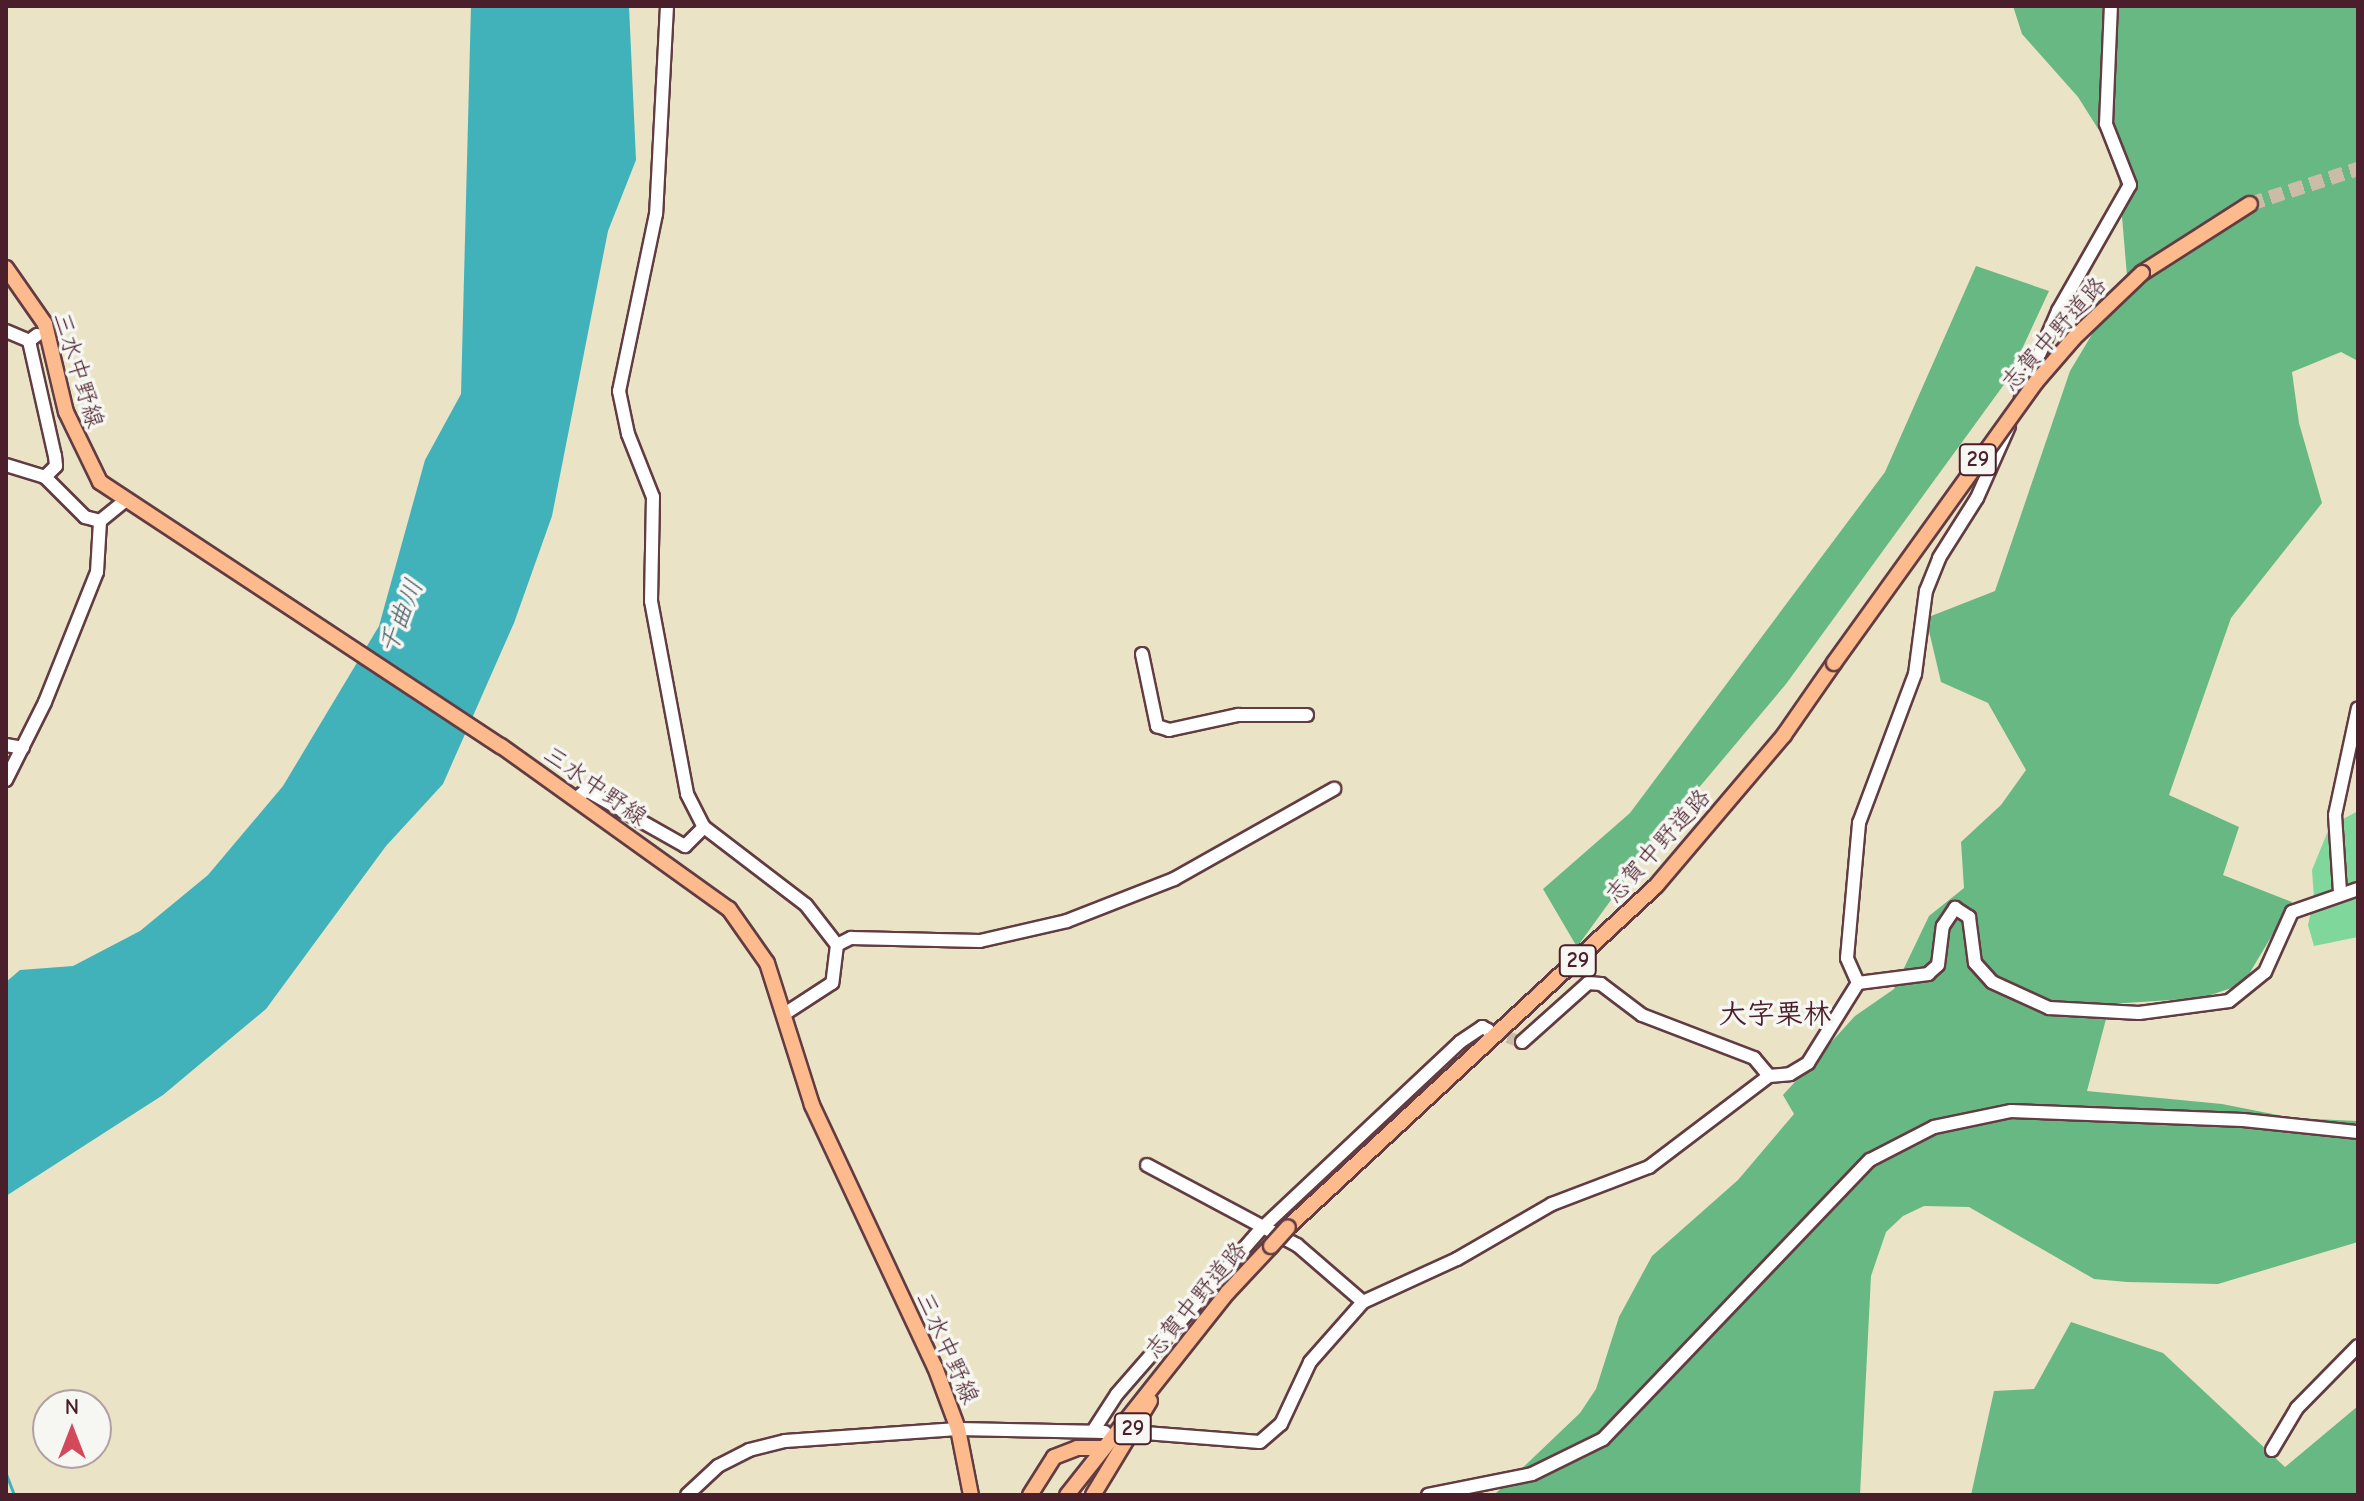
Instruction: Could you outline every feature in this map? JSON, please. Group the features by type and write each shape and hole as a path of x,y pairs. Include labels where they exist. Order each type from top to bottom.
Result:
{"main road":[{"name":"志賀中野道路","path":"1067,1495 1172,1362 1288,1227 1656,886 1784,735 2027,394 2074,338 2142,273 2250,204"},
{"name":"三水中野線","path":"6,268 45,324 77,444 100,482 156,522 501,746 729,909 767,963 786,1013 812,1105 935,1367 958,1429 971,1495"},
{"name":"29","path":"1093,1495 1172,1362"},
{"name":"29","path":"1030,1495 1054,1457 1077,1448 1103,1448"}],"street":[{"path":"667,6 656,214 619,391 628,434 653,497 651,601 687,794 704,827 806,905 837,945 832,983 786,1013"},
{"path":"1858,983 1847,958 1859,823 1915,674 1921,604 1939,558 1993,466 2048,330 2130,185 2106,124 2111,6"},
{"path":"6,331 33,338 56,466 45,477"},
{"path":"6,465 45,477 72,507 100,521"},
{"path":"6,780 23,748 97,572 100,521 125,501"},
{"path":"1142,654 1157,726 1169,730 1238,715 1307,715"},
{"path":"2340,892 2335,815 2358,708"},
{"path":"6,745 23,748"},
{"path":"837,945 851,938 980,941 1067,921 1174,879 1334,789"},
{"path":"576,799 586,790 685,846 704,827"},
{"path":"1858,983 1928,974 1941,960 1943,926 1955,908 1969,917 1975,963 1992,982 2049,1008 2114,1013 2219,1005 2248,989 2265,972 2292,912 2340,892 2358,889"},
{"path":"1522,1042 1588,983 1601,984 1642,1015 1754,1058 1769,1076"},
{"path":"1145,1433 1260,1442 1281,1424 1310,1362 1363,1302 1457,1259 1552,1204 1649,1167 1769,1076 1790,1074 1808,1063 1858,983"},
{"path":"687,1495 718,1466 761,1447 836,1434 958,1429 1099,1431 1117,1394 1261,1229 1460,1042 1482,1027 1488,1030"},
{"path":"1428,1495 1532,1474 1603,1439 1870,1160 1934,1127 2011,1111 2243,1120 2358,1132"},
{"path":"1147,1165 1261,1229 1297,1245 1363,1302"},
{"path":"2272,1450 2297,1408 2358,1346"}],"green space":[{"path":"2013,6 2358,6 2358,361 2341,352 2292,372 2299,423 2322,503 2231,618 2169,795 2239,827 2223,875 2292,902 2243,984 2202,998 2110,1004 2087,1091 2222,1104 2293,1118 2358,1121 2358,1242 2218,1284 2127,1282 2094,1279 1969,1207 1924,1206 1903,1216 1886,1232 1871,1276 1860,1495 1494,1495 1580,1413 1596,1389 1619,1317 1652,1256 1738,1180 1794,1114 1783,1095 1855,1016 1894,989 1929,916 1964,888 1961,842 2001,805 2026,770 1988,703 1941,682 1926,618 1995,591 2070,371 2127,276 2119,181 2102,135 2078,97 2022,34"},
{"path":"1976,266 2049,291 2008,379 1786,684 1650,846 1577,947 1543,889 1630,813 1885,472"},
{"path":"2358,811 2358,937 2314,946 2308,925 2314,898 2312,870 2330,826"},
{"path":"2071,1322 2163,1353 2285,1467 2358,1406 2358,1495 1971,1495 1994,1391 2034,1389"}],"water":[{"name":"千曲川","path":"471,6 629,6 636,160 608,231 552,516 514,623 443,784 386,846 266,1009 163,1095 6,1196 6,982 20,970 73,966 140,931 208,875 283,786 379,626 425,460 461,394"}],"waterway":[{"path":"6,1474 14,1495"}],"tunnel":[{"path":"2250,204 2358,169"},
{"path":"40,334 61,322"},
{"path":"1491,1031 1522,1042"}],"district":[{"name":"大字栗林","path":"1775,1014"}]}
